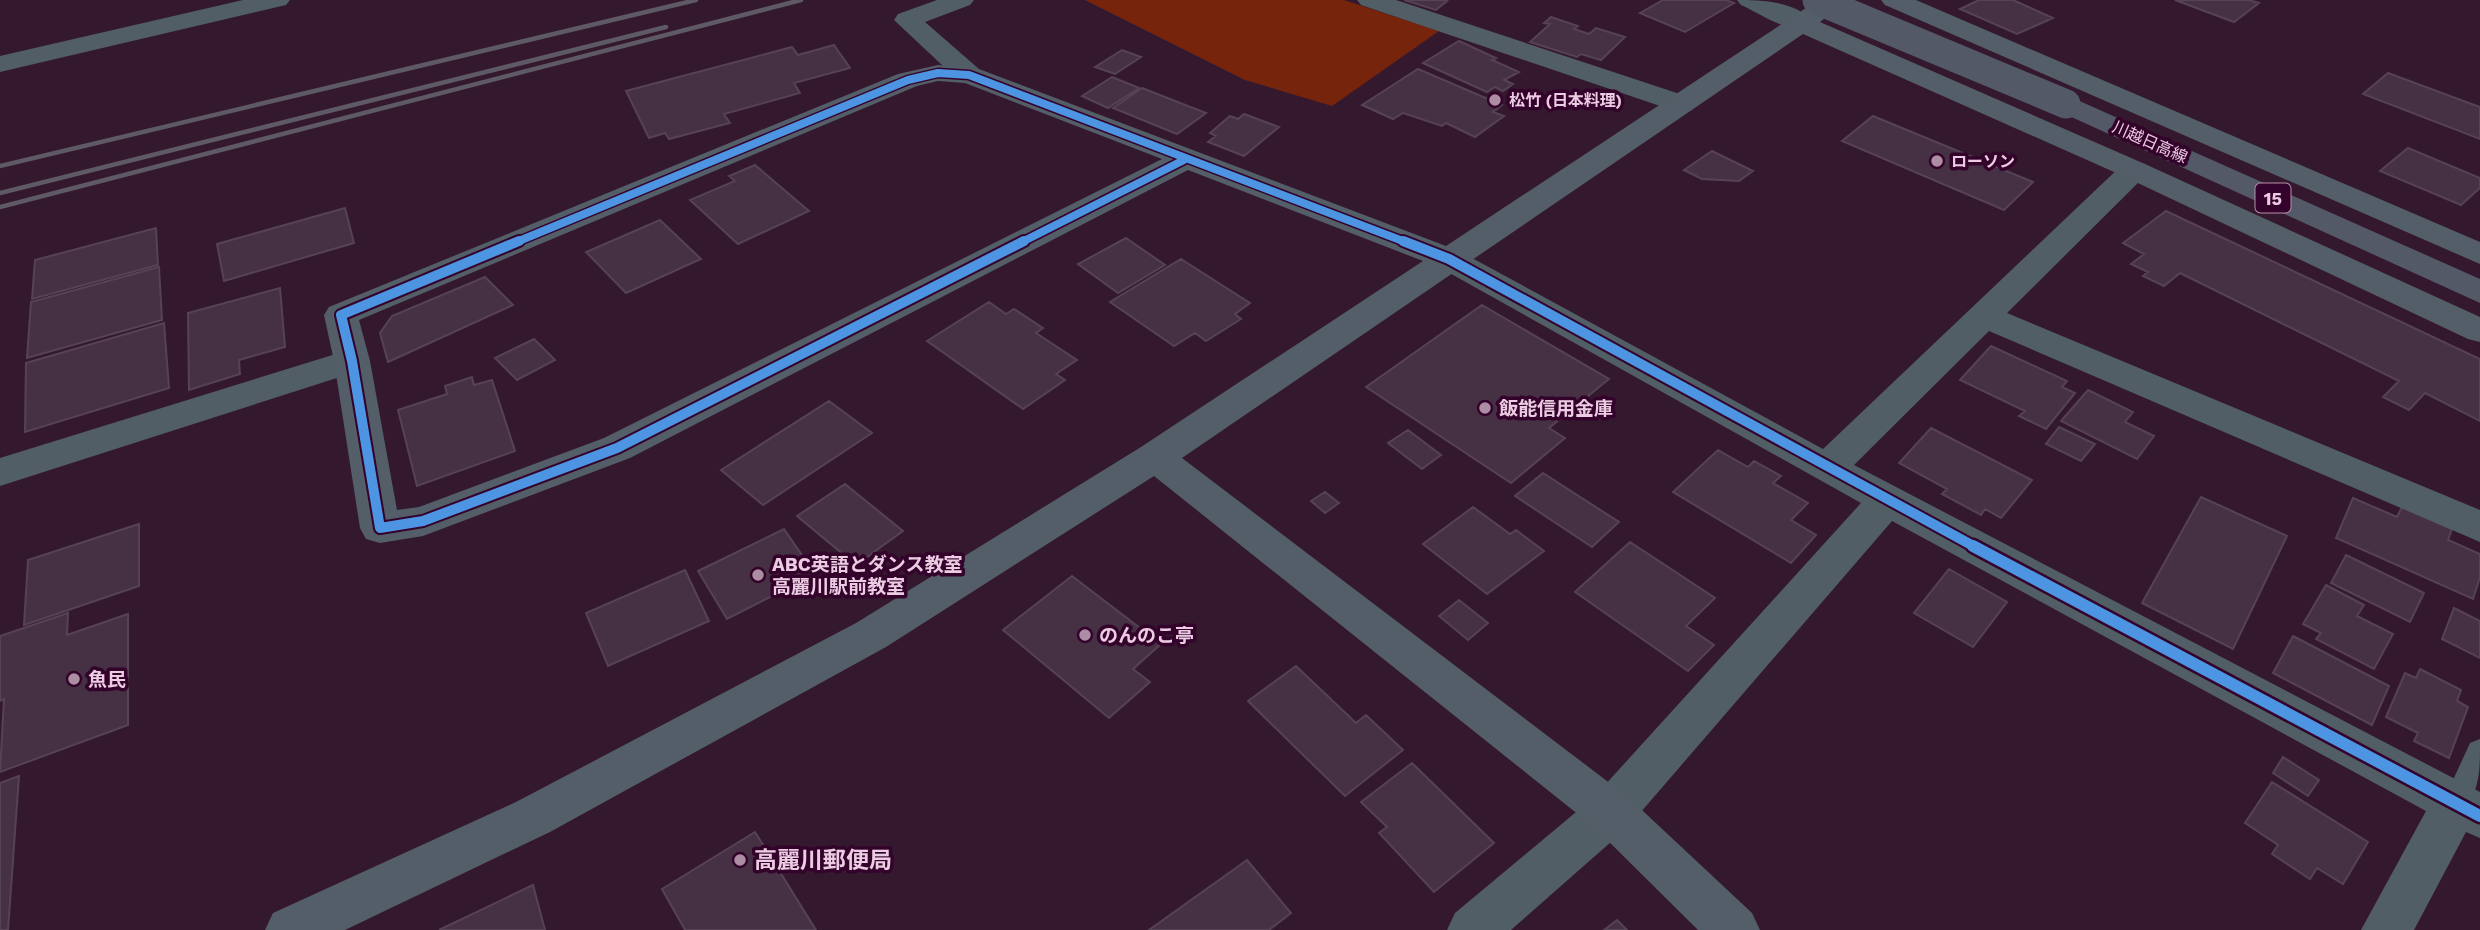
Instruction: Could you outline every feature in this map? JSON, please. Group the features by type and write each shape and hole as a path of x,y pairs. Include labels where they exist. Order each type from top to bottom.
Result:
{"main road":[{"name":"川越日高線","path":"1808,11 2066,104 2480,292"}],"street":[{"path":"0,64 277,0"},
{"path":"961,0 907,20 969,75"},
{"path":"1370,0 1682,104"},
{"path":"1750,0 1808,11 2134,170 2480,331"},
{"path":"290,930 533,817 871,635 1156,457 1682,104 1808,11 1835,0"},
{"path":"1894,0 2480,254"},
{"path":"1184,160 617,448 423,521 380,528 352,361 341,315 908,80 938,73 969,75 1184,160 1449,259 1827,468 2468,810 2387,930"},
{"path":"1827,468 2134,170"},
{"path":"1982,315 2480,527"},
{"path":"0,472 352,361"},
{"path":"1156,457 1611,813 1734,930"},
{"path":"1473,930 1611,813 1887,500"}],"lane":[{"path":"2468,810 2480,751"}],"shaded area":[{"path":"1085,0 1344,0 1439,31 1332,106 1245,80"}],"building":[{"path":"1404,0 1443,0 1447,1 1436,10"},
{"path":"1663,0 1726,0 1734,3 1685,32 1640,13"},
{"path":"1979,0 2013,0 2053,18 2017,34 1960,9"},
{"path":"2175,0 2249,0 2259,3 2234,22"},
{"path":"1551,17 1578,26 1574,29 1589,34 1596,28 1625,37 1601,60 1581,54 1577,57 1530,42 1550,24 1544,23"},
{"path":"1459,41 1519,72 1504,80 1513,84 1503,91 1495,87 1487,92 1423,63"},
{"path":"834,45 850,68 794,83 800,93 724,114 730,123 669,139 665,133 649,138 626,91 792,47 798,55"},
{"path":"1122,50 1141,57 1115,74 1095,67"},
{"path":"1418,69 1502,105 1493,112 1504,116 1475,137 1446,123 1442,126 1403,113 1393,119 1362,105"},
{"path":"2388,73 2480,107 2480,139 2363,94"},
{"path":"1112,77 1139,88 1108,108 1082,96"},
{"path":"1142,88 1206,113 1177,134 1113,108"},
{"path":"1244,114 1279,127 1244,156 1208,142 1216,136 1210,133 1230,116 1238,119"},
{"name":"ローソン","path":"1873,116 2033,182 2004,210 1842,141"},
{"path":"2408,148 2480,178 2480,188 2461,205 2380,171"},
{"path":"1712,151 1753,171 1739,181 1702,179 1684,170"},
{"path":"755,165 809,211 738,244 690,200 735,181 729,176"},
{"path":"345,208 354,243 224,281 217,244"},
{"path":"2166,211 2480,359 2480,421 2425,393 2409,410 2383,397 2399,381 2180,273 2164,286 2143,276 2148,272 2131,264 2144,254 2123,243"},
{"path":"660,220 701,259 626,293 586,252"},
{"path":"156,228 158,265 32,299 35,260"},
{"path":"1126,238 1165,265 1118,293 1078,264"},
{"path":"1181,259 1250,303 1235,314 1241,319 1206,341 1195,333 1174,346 1110,302"},
{"path":"159,267 162,320 27,358 31,302"},
{"path":"485,277 513,305 388,362 380,333 392,316"},
{"path":"280,288 285,347 239,360 240,374 189,390 188,313"},
{"path":"989,302 1006,314 1014,309 1043,328 1036,333 1077,360 1056,374 1065,380 1023,409 927,341"},
{"name":"飯能信用金庫","path":"1482,305 1609,379 1549,428 1565,438 1511,483 1366,387"},
{"path":"164,323 169,388 25,432 26,363"},
{"path":"534,339 555,360 517,380 495,358"},
{"path":"1991,346 2067,381 2062,387 2075,393 2046,429 2019,416 2025,411 1960,380"},
{"path":"472,377 474,385 492,380 515,451 417,486 398,410 447,394 445,386"},
{"path":"2088,390 2133,412 2125,422 2154,436 2137,459 2061,421"},
{"path":"829,401 872,433 763,505 721,470"},
{"path":"2059,427 2095,444 2081,461 2046,444"},
{"path":"1931,428 2032,480 2001,518 1985,509 1981,515 1942,494 1947,489 1899,463"},
{"path":"1408,430 1441,455 1422,469 1388,443"},
{"path":"1718,450 1748,467 1754,461 1781,476 1773,483 1808,503 1791,520 1816,535 1791,563 1673,492"},
{"path":"1543,473 1619,522 1592,547 1515,496"},
{"path":"845,484 903,531 856,565 797,516"},
{"path":"1325,492 1339,503 1325,513 1311,501"},
{"path":"2201,497 2287,536 2233,649 2142,603"},
{"path":"2353,498 2397,517 2402,507 2452,529 2448,540 2480,554 2480,577 2473,599 2336,538"},
{"path":"1473,507 1510,534 1516,530 1544,551 1487,594 1423,544"},
{"path":"139,524 139,586 24,625 28,560"},
{"path":"784,529 815,574 727,619 698,571"},
{"path":"1630,542 1715,598 1686,626 1714,645 1688,671 1575,592"},
{"path":"2346,555 2424,593 2410,622 2331,583"},
{"path":"1949,569 2007,602 1973,647 1914,613"},
{"path":"685,570 709,621 608,666 586,613"},
{"path":"1072,576 1161,644 1133,669 1150,682 1109,718 1003,630"},
{"path":"2326,585 2364,605 2357,616 2393,634 2374,669 2316,639 2321,633 2303,624"},
{"path":"1459,600 1488,623 1468,640 1439,616"},
{"path":"2454,608 2480,621 2480,658 2442,639"},
{"path":"68,613 67,635 128,614 128,725 0,772 4,699 0,701 0,636"},
{"path":"2293,636 2389,686 2372,725 2273,673"},
{"path":"1296,666 1356,723 1366,715 1403,750 1345,796 1248,701"},
{"path":"2420,669 2461,690 2457,701 2468,707 2449,758 2414,741 2418,733 2386,717 2405,673 2416,678"},
{"path":"2283,757 2319,780 2308,796 2273,773"},
{"path":"1412,763 1494,843 1434,892 1379,833 1387,827 1361,802"},
{"path":"19,776 8,930 0,930 0,783"},
{"path":"2272,782 2368,842 2343,884 2317,868 2310,879 2272,854 2278,845 2245,823"},
{"name":"高麗川郵便局","path":"755,832 816,930 685,930 662,889"},
{"path":"1247,860 1291,913 1269,930 1149,930"},
{"path":"533,885 545,930 439,930"},
{"path":"1617,920 1627,930 1604,930"}],"railway":[{"path":"0,166 696,0"},
{"path":"0,207 801,0"},
{"path":"0,193 666,27"}],"cycle path":[{"path":"1184,160 617,448 423,521 380,528 352,361 341,315 908,80 938,73 969,75 1449,259 1827,468 2480,816"}],"place":[{"name":"松竹 (日本料理)","path":"1495,100"},
{"name":"ローソン","path":"1937,161"},
{"name":"飯能信用金庫","path":"1485,408"},
{"name":"ABC英語とダンス教室 高麗川駅前教室","path":"758,575"},
{"name":"のんのこ亭","path":"1085,635"},
{"name":"魚民","path":"74,679"},
{"name":"高麗川郵便局","path":"740,860"}]}
